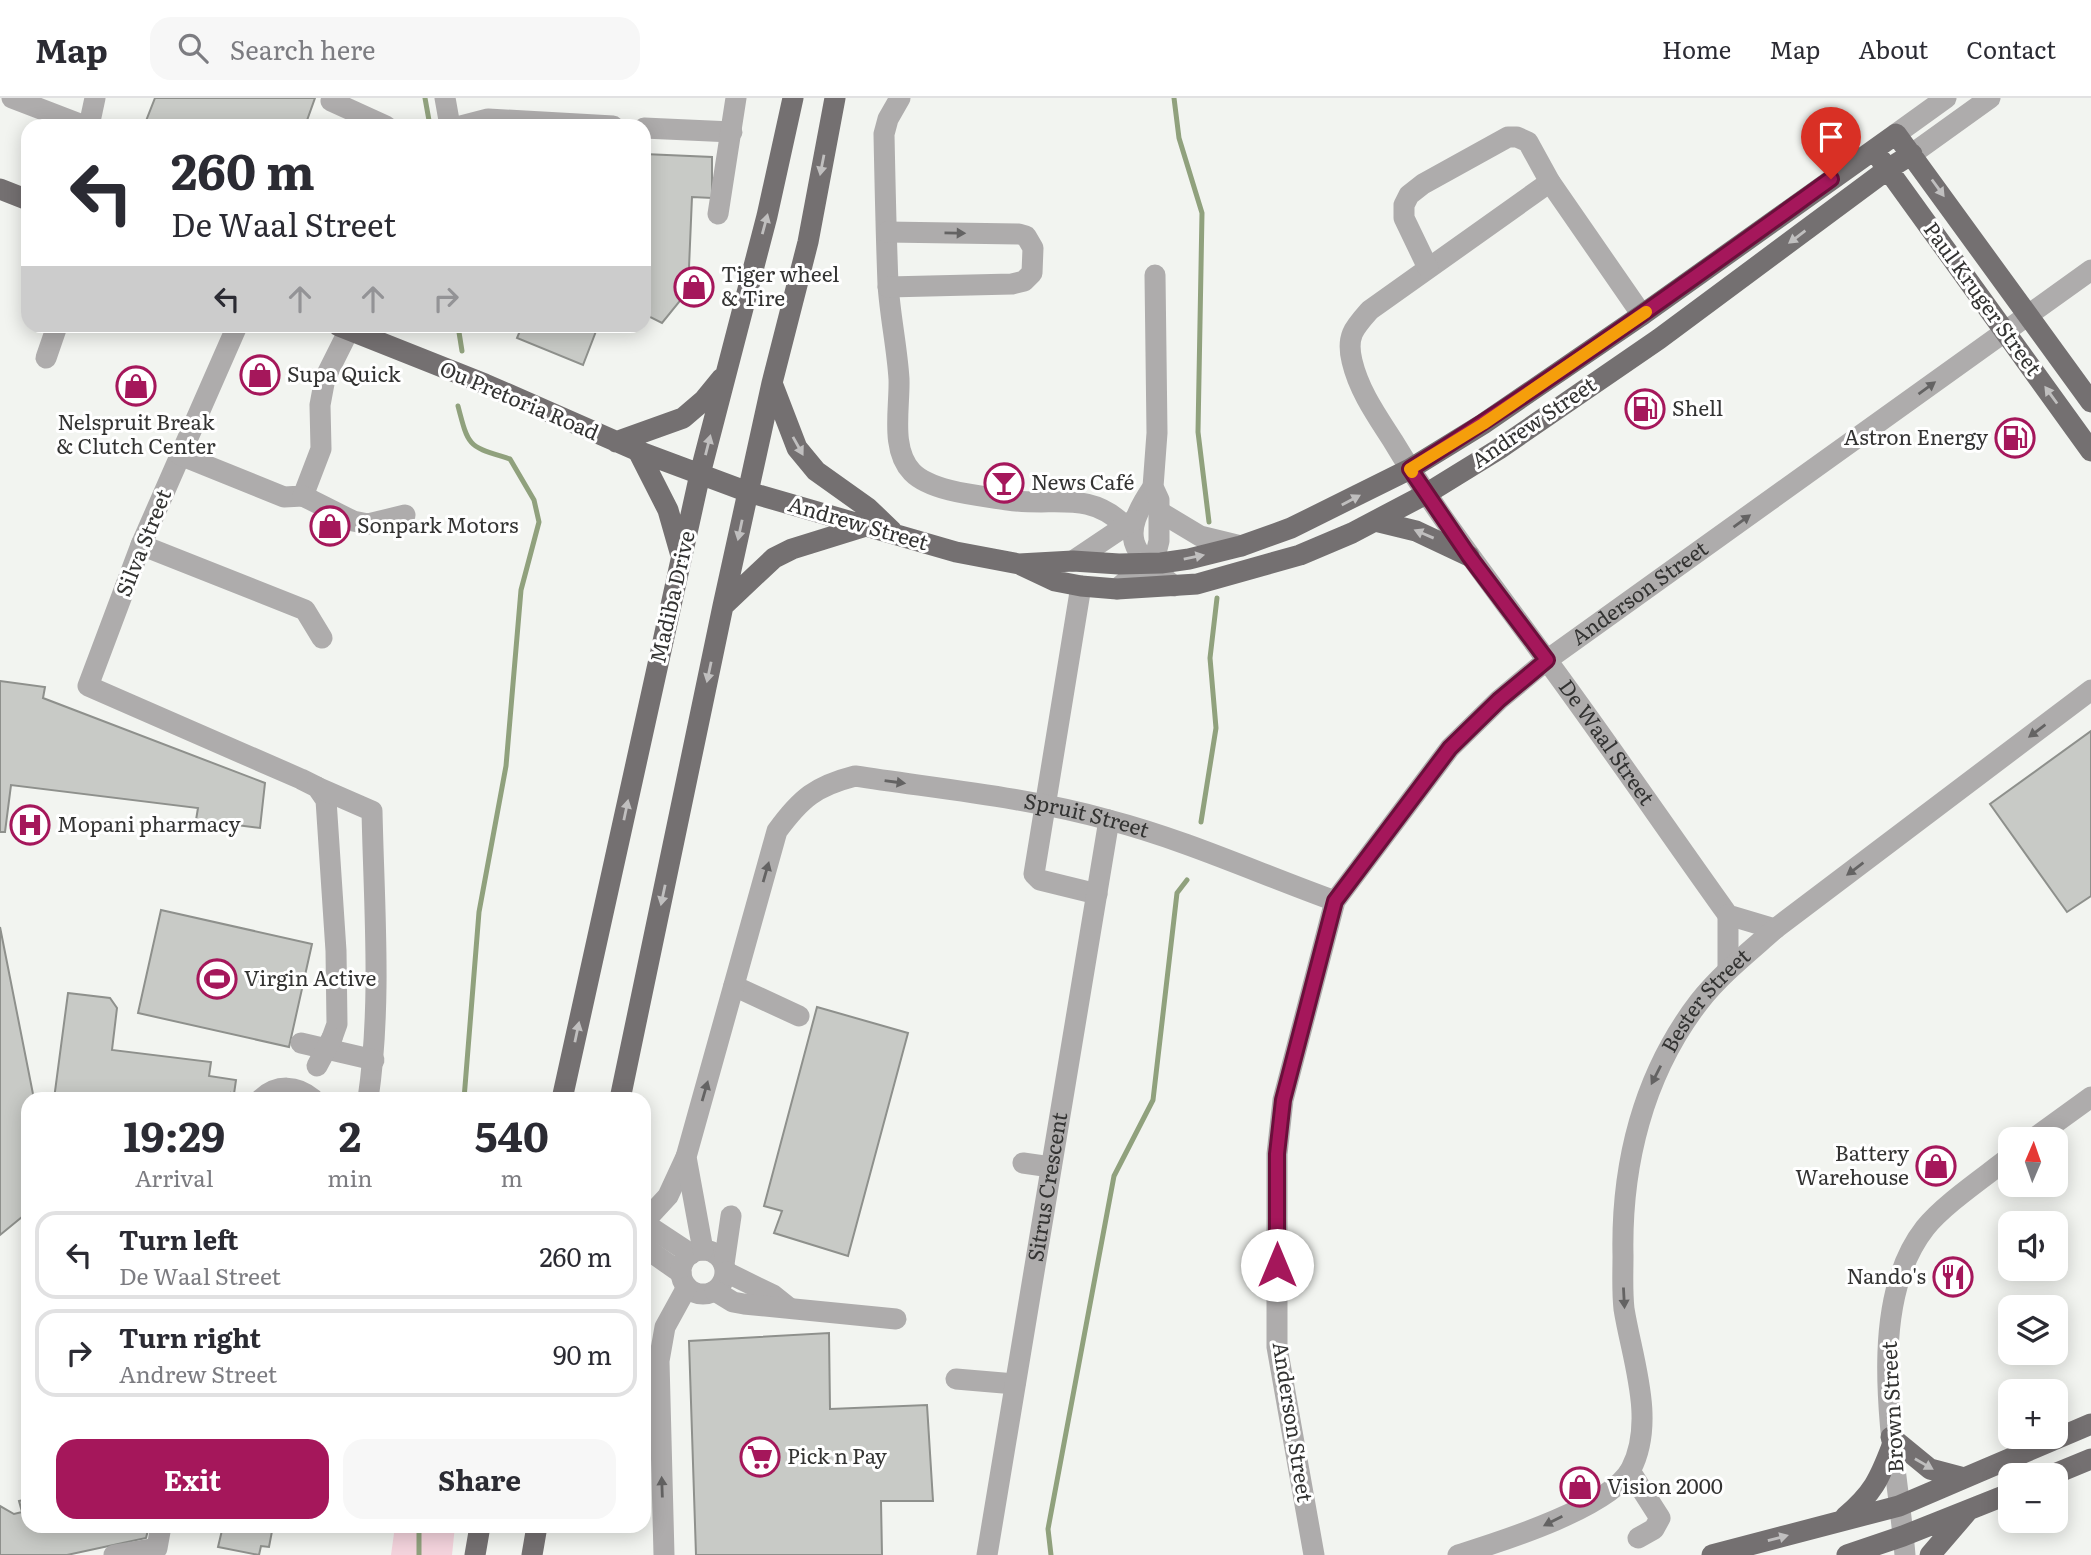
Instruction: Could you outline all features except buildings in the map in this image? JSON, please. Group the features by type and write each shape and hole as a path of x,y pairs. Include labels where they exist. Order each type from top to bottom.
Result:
{"main road":[{"name":"Madiba Drive","path":"563,1092 700,474 767,216 793,98"},
{"path":"621,1092 748,492 772,383 808,242 835,98"},
{"name":"Andrew Street","path":"700,474 748,492 956,552 1019,564 1073,561 1146,564 1189,559 1241,546 1291,528 1410,469 1483,424 1642,315 1896,134"},
{"name":"Paul Kruger Street","path":"1896,134 2091,402"},
{"name":"Paul Kruger Street","path":"1873,149 2091,451"},
{"name":"Andrew Street","path":"1019,564 1055,581 1081,586 1117,589 1197,584 1300,555 1375,522 1499,449 1659,339 1912,154"},
{"path":"0,189 21,197"},
{"name":"Ou Pretoria Road","path":"357,333 485,384 638,452 700,474"},
{"path":"616,442 682,418 704,400 726,373"},
{"path":"772,383 797,448 816,471 868,508 896,535"},
{"path":"638,452 668,510 681,558"},
{"path":"1375,522 1416,531 1469,556"},
{"path":"723,606 774,558 792,549 866,526"},
{"path":"1712,1555 1899,1506 2091,1424"},
{"path":"1841,1521 1865,1499 1878,1482 1892,1442 1930,1469 1964,1478"},
{"path":"2068,1468 2091,1459"},
{"path":"1847,1555 1904,1546 1971,1507 1998,1498"},
{"path":"1930,1555 1971,1507"},
{"path":"475,1555 479,1533"},
{"path":"532,1555 536,1533"}],"street":[{"path":"12,98 68,119"},
{"path":"89,119 95,98"},
{"path":"445,98 449,119"},
{"path":"718,214 736,98"},
{"path":"900,98 888,119 884,134 888,286 899,380 899,440 903,458 912,473 928,482 962,492 1022,502 1095,505 1129,523 1137,551 1146,564 1174,586"},
{"name":"Andrew Street","path":"1896,134 1946,98"},
{"name":"Andrew Street","path":"1912,154 1990,98"},
{"path":"331,101 367,119"},
{"path":"651,128 732,132"},
{"path":"1427,268 1404,218 1404,205 1409,195 1423,184 1508,137 1517,136 1528,142 1550,182 1642,315"},
{"name":"De Waal Street","path":"1550,182 1370,310 1353,329 1349,345 1360,387 1426,494 1728,915"},
{"path":"887,232 1019,234 1026,236 1033,248 1033,268 1029,278 1024,281 1012,284 888,286"},
{"name":"Anderson Street","path":"1316,1554 1277,1347 1277,1154 1283,1100 1335,901 1450,748 1499,700 1547,660 2091,270"},
{"path":"1117,589 1156,553 1159,541 1159,500 1153,487 1157,433 1154,275"},
{"path":"46,358 55,333"},
{"name":"Silva Street","path":"234,333 141,545 88,686 317,787"},
{"path":"303,496 321,449 320,405 325,378 342,333"},
{"path":"180,455 284,497 303,496 353,521 368,524 405,515"},
{"path":"1073,561 1129,523 1153,487"},
{"path":"1160,512 1200,536 1241,546"},
{"path":"141,545 305,610 321,638"},
{"path":"1081,586 1034,874 1040,880 1097,894"},
{"name":"Bester Street","path":"1630,1471 1642,1440 1641,1407 1624,1305 1622,1213 1631,1150 1648,1091 1670,1049 1699,1003 1728,971 1775,929 2091,690"},
{"name":"Spruit Street","path":"734,986 778,831 794,807 828,783 855,776 1047,805 1110,820 1174,840 1335,901"},
{"path":"309,1092 317,1066 337,1024 330,828 326,800 317,787"},
{"path":"317,787 372,811 374,1060 369,1092"},
{"name":"Sitrus Crescent","path":"987,1555 1110,820"},
{"path":"1728,971 1728,915 1775,929"},
{"path":"651,1214 668,1196 686,1157 734,986 799,1016"},
{"path":"301,1043 374,1060"},
{"path":"273,1092 280,1088 294,1092"},
{"path":"2050,1127 2091,1097"},
{"path":"664,1555 659,1361 665,1327 684,1280 686,1259 698,1245 686,1157"},
{"path":"1023,1163 1051,1167"},
{"name":"Brown Street","path":"1904,1546 1892,1442 1887,1366 1891,1309 1910,1252 1926,1226 1998,1166"},
{"path":"651,1253 700,1294 715,1291 725,1279 731,1216"},
{"path":"651,1225 716,1254 725,1268 773,1295 793,1310"},
{"path":"715,1291 733,1302 896,1319"},
{"path":"956,1379 1015,1384"},
{"path":"1458,1555 1536,1530 1613,1489 1630,1471 1660,1518 1654,1529 1638,1538"},
{"path":"114,1555 157,1548 160,1533"}],"shaded area":[{"path":"394,1533 454,1533 452,1555 391,1555"}],"waterway":[{"path":"425,98 429,119"},
{"path":"1174,98 1179,138 1202,213 1198,432 1209,522"},
{"path":"459,333 462,351"},
{"path":"458,406 465,431 473,444 510,459 534,500 539,522 521,590 506,766 479,912 465,1092"},
{"path":"1201,822 1216,728 1210,658 1217,598"},
{"path":"1051,1555 1048,1529 1114,1176 1153,1100 1177,893 1187,880"},
{"path":"419,1533 419,1555"}],"slow traffic":[{"path":"1412,472 1410,469 1483,424 1646,312"}],"place":[{"name":"Tiger wheel & Tire","path":"694,287"},
{"name":"Supa Quick","path":"260,375"},
{"name":"Nelspruit Break & Clutch Center","path":"136,386"},
{"name":"Shell","path":"1645,409"},
{"name":"Astron Energy","path":"2015,438"},
{"name":"News Café","path":"1004,483"},
{"name":"Sonpark Motors","path":"330,526"},
{"name":"Mopani pharmacy","path":"30,825"},
{"name":"Virgin Active","path":"217,979"},
{"name":"Battery Warehouse","path":"1936,1166"},
{"name":"Nando's","path":"1953,1277"},
{"name":"Pick n Pay","path":"760,1457"},
{"name":"Vision 2000","path":"1580,1487"}],"route":[{"path":"1277,1265 1278,1131 1283,1100 1335,901 1450,748 1499,700 1547,660 1469,556 1410,469 1483,424 1642,315 1831,179"}]}
